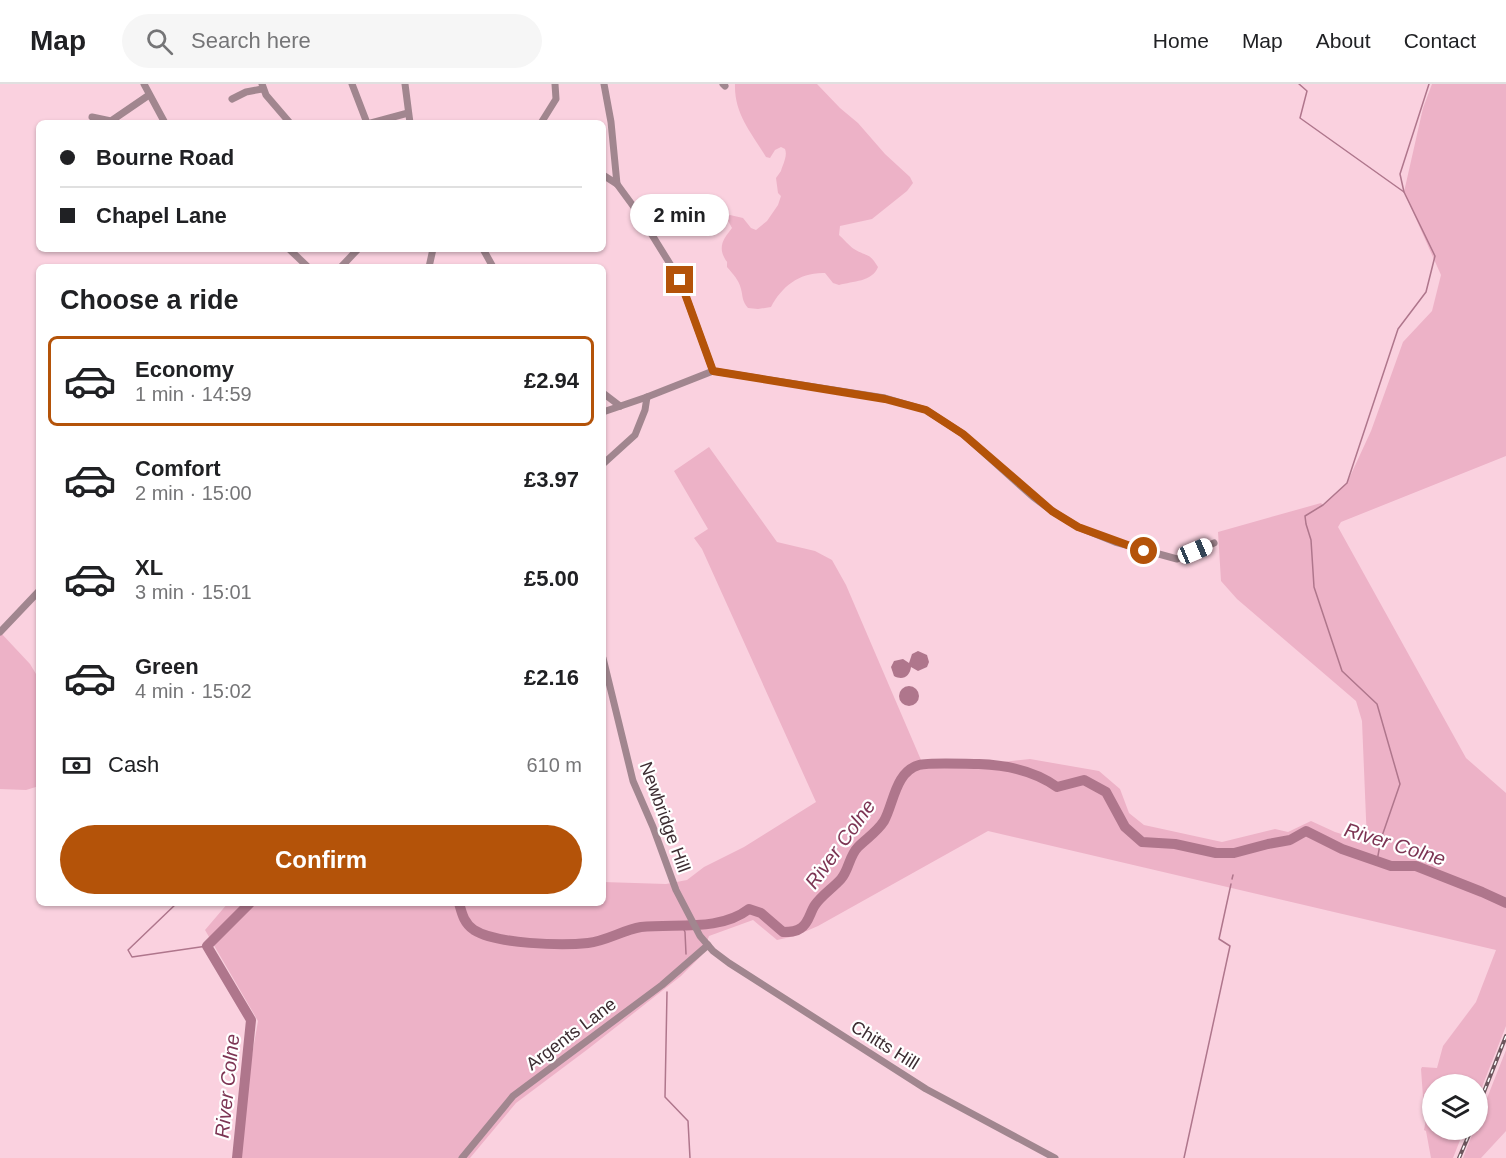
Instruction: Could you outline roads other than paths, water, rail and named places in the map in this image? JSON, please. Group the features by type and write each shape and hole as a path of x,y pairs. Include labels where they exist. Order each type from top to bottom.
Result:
{"street":[{"path":"144,84 163,120"},
{"path":"352,84 368,120"},
{"path":"405,84 409,120"},
{"path":"543,120 556,99 555,84"},
{"path":"605,84 611,122 616,184"},
{"path":"232,99 262,86 288,120"},
{"path":"112,120 149,95"},
{"path":"381,120 408,113"},
{"path":"92,117 106,120"},
{"path":"606,177 616,184 639,214 680,280 713,371"},
{"path":"292,252 305,264"},
{"path":"344,264 355,252"},
{"path":"606,411 713,371 885,399 926,410 963,434 1033,497 1069,522 1115,542 1177,559 1214,543"},
{"path":"606,395 624,405 645,410"},
{"path":"606,461 635,435 645,410 647,397"},
{"path":"0,632 36,594"},
{"name":"Newbridge Hill","path":"606,670 633,781 676,890 700,936 708,945"},
{"name":"Argents Lane","path":"462,1158 513,1096 662,985 708,945"},
{"name":"Chitts Hill","path":"708,945 729,963 926,1089 1055,1158"}],"waterway":[{"path":"1299,84 1307,91 1300,118 1404,192"},
{"path":"1377,861 1381,839 1400,784 1377,704 1342,671 1314,587 1311,540 1305,516 1323,505 1347,483 1398,329 1426,292 1435,256 1404,192 1400,174 1429,84"},
{"name":"River Colne","path":"460,906 462,915 474,930 484,935 530,943 588,943 641,927 711,924 737,916 749,909 761,913 783,932 795,931 804,926 818,901 841,879 855,851 884,821 896,789 905,774 919,765 939,763 1010,767 1030,773 1057,787 1084,780 1106,792 1125,827 1142,842 1175,844 1216,853 1234,853 1290,840 1306,831 1342,849 1391,866 1416,866 1506,903"},
{"path":"1232,879 1233,875"},
{"path":"1184,1158 1230,946 1219,939 1231,884"},
{"path":"174,906 128,950 132,957 207,946"},
{"name":"River Colne","path":"237,1158 251,1020 207,946 247,906"},
{"path":"682,926 685,932 686,954"},
{"path":"667,992 665,1097 688,1121 690,1158"}],"railway":[{"path":"1488,1082 1506,1036"},
{"path":"1459,1158 1467,1140"}]}
